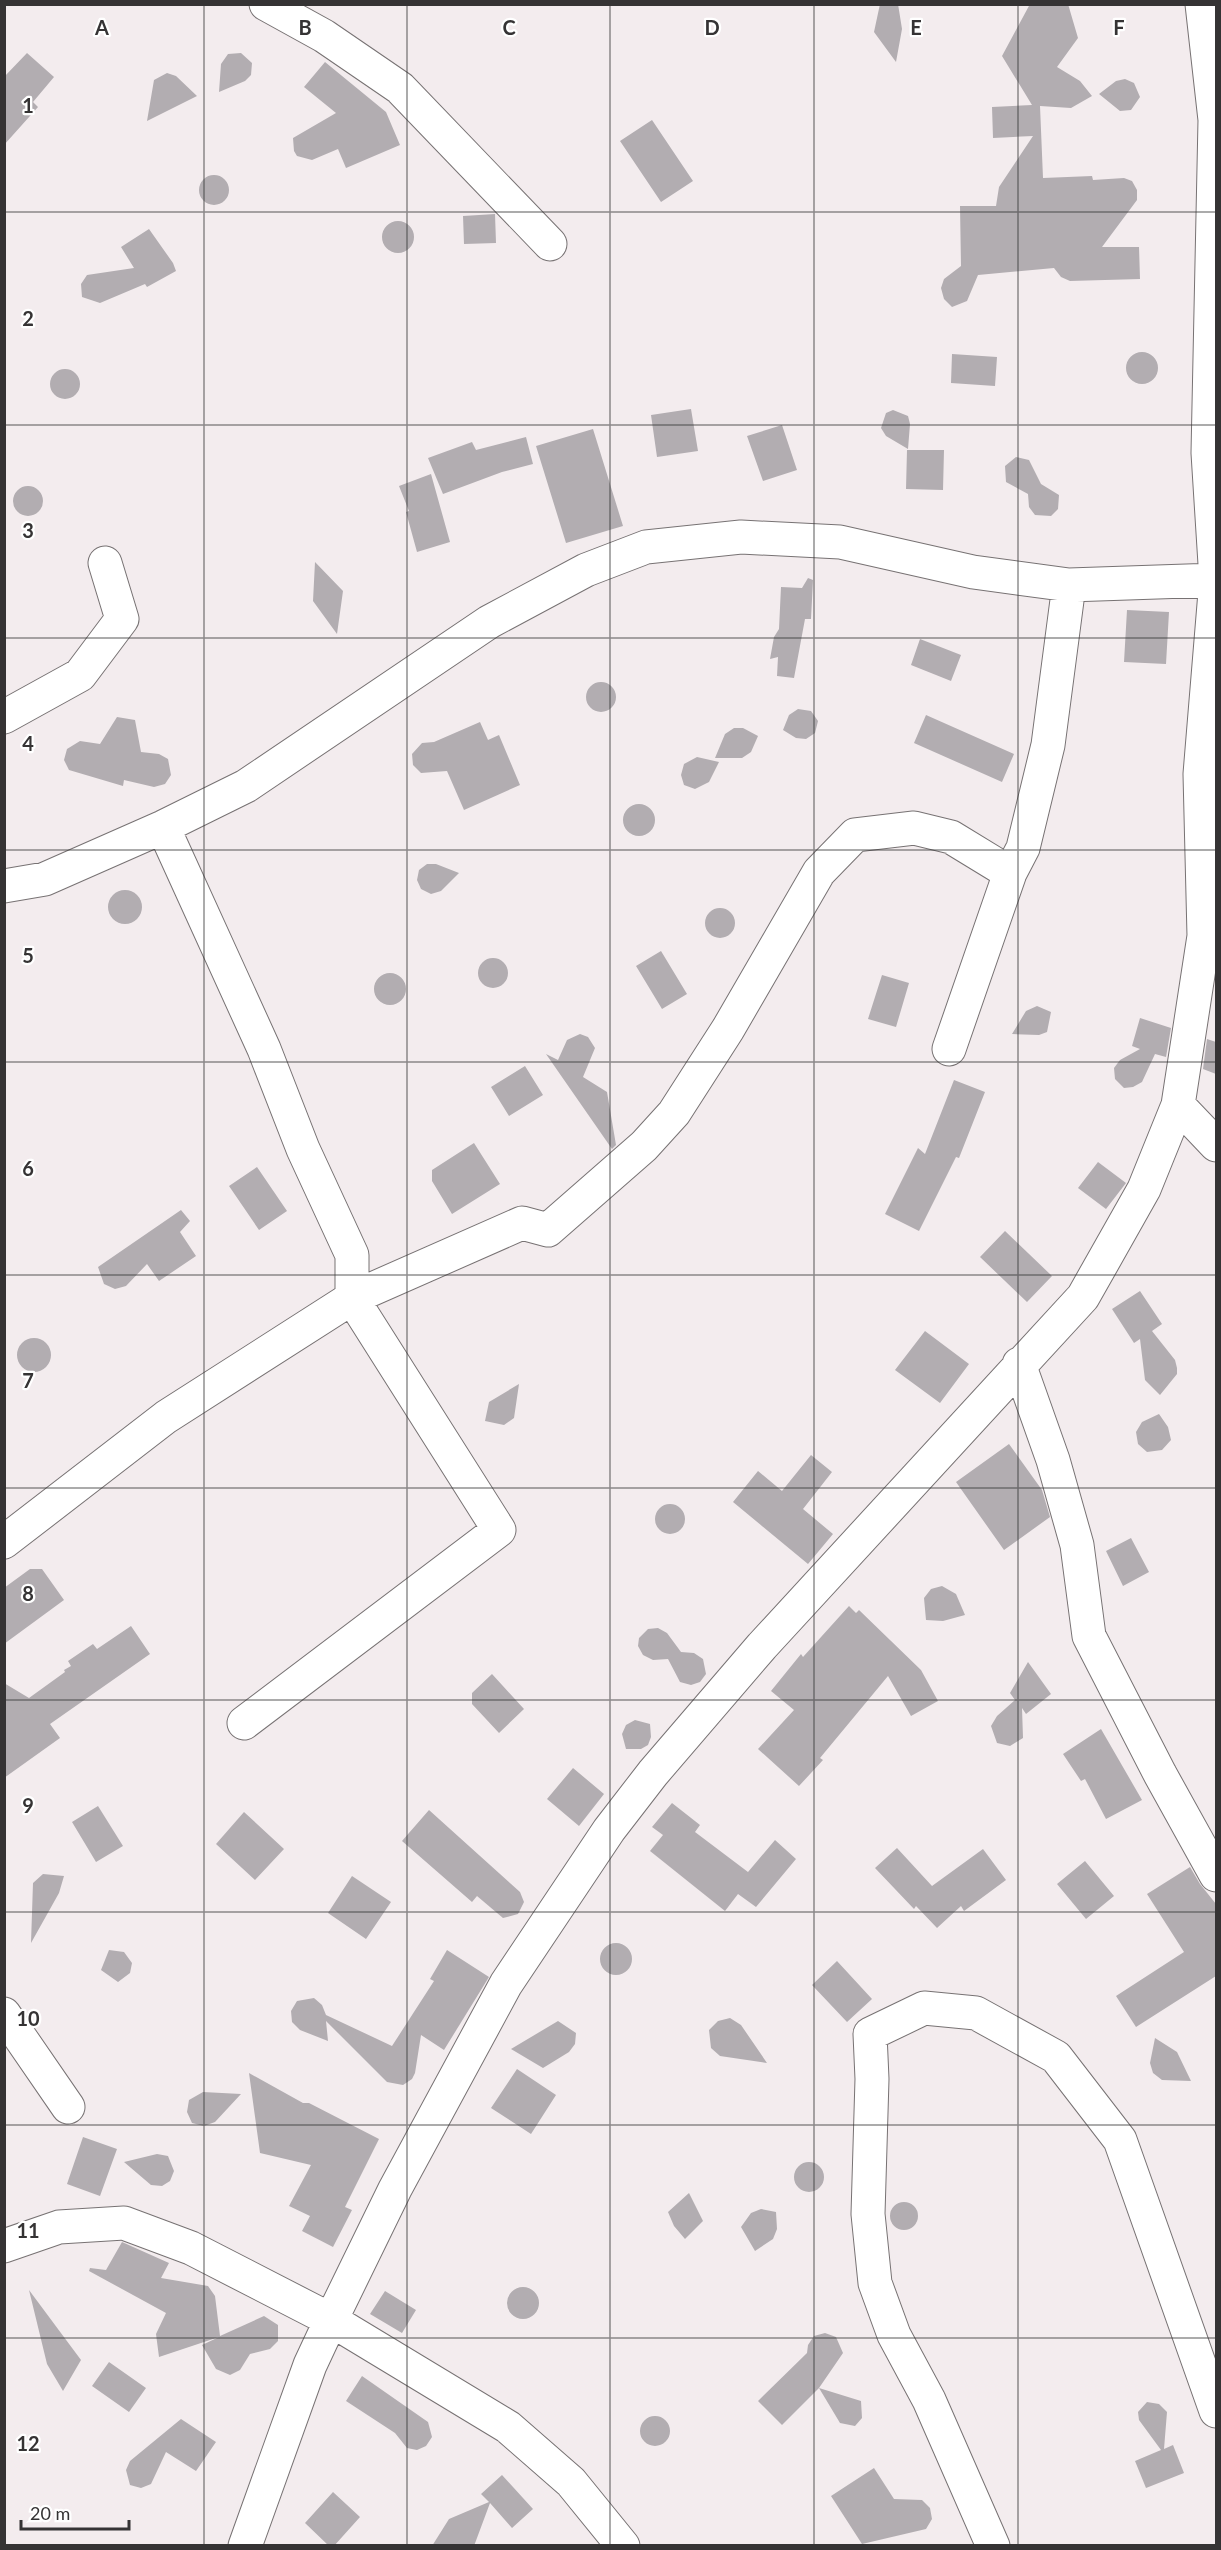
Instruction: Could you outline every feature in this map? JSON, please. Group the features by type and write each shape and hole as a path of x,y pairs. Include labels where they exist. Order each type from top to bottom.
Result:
{"street":[{"path":"266,4 324,36 400,88 550,244"},
{"path":"244,2546 310,2365 395,2189 506,1984 609,1830 653,1773 762,1646 1083,1296 1144,1189 1178,1105 1210,939 1200,774 1216,580 1208,453 1215,120 1202,4"},
{"path":"6,883 45,879 246,786 489,622 586,570 646,546 741,537 840,542 973,572 1069,585 1216,580"},
{"path":"4,717 80,675 122,619 105,563"},
{"path":"949,1049 1010,873 1023,848 1048,745 1069,585"},
{"path":"163,826 264,1048 303,1149 352,1255 352,1298 499,1530 244,1723"},
{"path":"4,1542 166,1417 352,1298 522,1223 548,1230 644,1146 674,1113 819,872 855,835 914,828 951,837 1010,873"},
{"path":"1178,1105 1216,1145"},
{"path":"1019,1364 1053,1460 1077,1545 1089,1636 1160,1774 1216,1875"},
{"path":"993,2546 929,2400 894,2335 875,2283 868,2214 872,2079 870,2034 924,2008 976,2013 1056,2057 1120,2140 1216,2411"},
{"path":"4,2014 68,2107"},
{"path":"4,2246 59,2227 124,2223 191,2248 331,2320 508,2427 571,2482 623,2546"}],"building":[{"path":"880,4 898,4 902,29 896,62 874,32"},
{"path":"1030,4 1068,4 1078,38 1057,67 1080,81 1092,96 1071,108 1040,106 1043,178 1092,176 1093,180 1124,178 1132,181 1137,190 1137,200 1102,247 1139,247 1140,279 1070,281 1061,277 1054,268 978,275 967,301 952,307 944,299 941,288 944,279 961,266 960,206 996,206 999,187 1033,136 993,138 992,107 1032,105 1002,56"},
{"path":"27,53 54,77 33,102 38,107 4,145 4,77"},
{"path":"241,53 252,63 251,75 245,81 219,92 221,64 228,54"},
{"path":"325,62 386,112 400,145 346,168 338,149 312,160 297,156 294,151 293,138 336,113 304,87"},
{"path":"167,73 176,76 197,96 147,121 154,80"},
{"path":"1125,79 1134,83 1140,97 1131,110 1120,111 1099,94 1116,81"},
{"path":"652,120 693,181 661,202 620,141"},
{"path":"214,175 225,179 229,190 225,201 214,205 203,201 199,190 203,179"},
{"path":"495,214 496,243 464,244 463,216"},
{"path":"398,221 409,226 414,237 409,248 398,253 387,248 382,237 387,226"},
{"path":"149,229 173,263 176,271 147,287 145,284 100,303 82,297 81,284 87,275 134,268 121,247"},
{"path":"1142,352 1153,357 1158,368 1153,379 1142,384 1131,379 1126,368 1131,357"},
{"path":"952,354 997,357 995,386 951,383"},
{"path":"65,369 76,373 80,384 76,395 65,399 54,395 50,384 54,373"},
{"path":"691,409 698,451 657,457 651,415"},
{"path":"893,410 908,416 910,424 908,449 886,436 881,428 886,413"},
{"path":"782,425 797,470 763,481 747,436"},
{"path":"593,429 623,526 566,543 536,446"},
{"path":"526,437 533,464 502,472 443,494 428,458 472,442 476,450"},
{"path":"907,450 944,450 943,490 906,489"},
{"path":"1016,457 1029,460 1041,484 1059,495 1058,509 1051,516 1035,515 1029,507 1028,494 1006,482 1005,466"},
{"path":"431,474 450,542 417,552 406,512 409,511 399,486"},
{"path":"28,486 34,487 42,495 42,507 34,515 28,516 22,515 14,507 13,501 14,495 22,487"},
{"path":"315,562 343,591 337,634 313,601"},
{"path":"808,578 813,580 811,619 805,619 794,678 777,676 778,657 770,659 774,637 779,629 781,587 802,588"},
{"path":"1127,610 1169,612 1166,664 1124,662"},
{"path":"920,639 961,655 951,681 911,665"},
{"path":"601,682 612,686 616,697 612,708 601,712 590,708 586,697 590,686"},
{"path":"798,709 811,711 818,721 815,733 806,739 796,738 783,730 789,715"},
{"path":"926,715 1014,754 1002,782 914,743"},
{"path":"117,717 135,720 141,752 159,754 168,759 171,775 165,784 154,787 124,780 123,786 69,770 64,760 67,749 80,741 100,744"},
{"path":"480,722 488,740 499,735 520,785 464,810 447,771 421,773 413,765 412,754 422,743 434,742"},
{"path":"734,728 743,728 758,736 751,752 742,758 715,758 725,734"},
{"path":"697,757 719,762 709,782 695,789 684,785 681,775 684,764"},
{"path":"639,804 650,809 655,820 650,831 639,836 628,831 623,820 628,809"},
{"path":"427,864 436,864 459,873 441,891 431,894 421,889 417,880 419,870"},
{"path":"125,890 137,895 142,907 137,919 125,924 113,919 108,907 113,895"},
{"path":"720,908 731,912 735,923 731,934 720,938 709,934 705,923 709,912"},
{"path":"661,951 687,994 662,1009 636,966"},
{"path":"493,958 504,962 508,973 504,984 493,988 482,984 478,973 482,962"},
{"path":"390,973 401,978 406,989 401,1000 390,1005 379,1000 374,989 379,978"},
{"path":"882,975 909,983 896,1027 868,1019"},
{"path":"1037,1006 1051,1012 1047,1032 1039,1035 1012,1034 1026,1011"},
{"path":"1140,1018 1171,1028 1166,1057 1155,1054 1142,1082 1133,1087 1124,1088 1115,1079 1114,1068 1120,1060 1140,1049 1132,1046"},
{"path":"580,1034 588,1037 595,1048 583,1077 607,1092 616,1145 612,1149 546,1054 558,1060 567,1040"},
{"path":"1207,1039 1216,1042 1216,1074 1203,1069"},
{"path":"525,1066 543,1095 509,1116 491,1087"},
{"path":"954,1080 985,1092 959,1158 956,1157 919,1231 885,1214 918,1148 925,1154"},
{"path":"474,1143 500,1184 452,1214 432,1181 432,1170"},
{"path":"1098,1162 1126,1183 1106,1209 1078,1188"},
{"path":"257,1167 287,1211 259,1230 229,1186"},
{"path":"181,1210 190,1221 180,1232 196,1256 159,1281 147,1264 126,1286 115,1289 104,1284 98,1267"},
{"path":"1005,1231 1052,1276 1027,1302 980,1257"},
{"path":"1140,1291 1162,1324 1152,1331 1175,1360 1177,1368 1177,1374 1160,1395 1145,1380 1140,1339 1134,1343 1112,1309"},
{"path":"925,1331 969,1364 940,1403 895,1370"},
{"path":"34,1338 46,1343 51,1355 46,1367 34,1372 22,1367 17,1355 22,1343"},
{"path":"519,1384 514,1418 504,1425 485,1421 489,1402"},
{"path":"1159,1414 1168,1427 1171,1440 1162,1450 1147,1452 1138,1444 1136,1432 1142,1422"},
{"path":"1009,1444 1042,1490 1050,1517 1004,1550 956,1482"},
{"path":"811,1455 832,1472 803,1509 833,1534 808,1564 733,1502 758,1471 782,1491"},
{"path":"670,1504 681,1508 685,1519 681,1530 670,1534 659,1530 655,1519 659,1508"},
{"path":"1131,1538 1149,1572 1123,1586 1106,1551"},
{"path":"30,1569 42,1569 64,1600 4,1644 4,1588"},
{"path":"942,1586 956,1594 965,1615 943,1621 926,1620 924,1598 931,1589"},
{"path":"849,1606 856,1613 859,1610 921,1670 938,1701 911,1716 888,1676 820,1758 823,1760 799,1786 758,1749 794,1710 771,1691 801,1654 803,1657"},
{"path":"131,1626 150,1654 50,1724 60,1738 4,1778 4,1683 29,1698 65,1672 64,1670 71,1666 68,1661 93,1644 97,1649"},
{"path":"658,1628 667,1633 681,1652 694,1653 703,1659 706,1674 700,1682 691,1685 680,1682 668,1659 653,1660 643,1655 638,1646 639,1638 648,1629"},
{"path":"1028,1662 1051,1694 1026,1714 1022,1708 1023,1738 1010,1746 997,1743 991,1726 997,1716 1015,1700 1010,1693"},
{"path":"492,1674 524,1709 499,1733 472,1704 472,1693"},
{"path":"635,1720 650,1724 651,1737 648,1745 641,1749 626,1749 622,1734 626,1725"},
{"path":"1101,1729 1142,1800 1106,1819 1085,1779 1081,1781 1063,1754"},
{"path":"573,1768 604,1794 579,1826 547,1799"},
{"path":"672,1803 700,1825 695,1832 748,1872 775,1840 796,1859 756,1907 738,1894 725,1911 650,1851 663,1835 652,1827"},
{"path":"98,1806 123,1846 96,1862 72,1822"},
{"path":"429,1810 520,1892 524,1902 518,1914 503,1918 477,1896 472,1902 402,1841"},
{"path":"244,1812 284,1849 255,1880 216,1844"},
{"path":"897,1848 932,1886 983,1849 1006,1880 964,1911 961,1906 937,1928 916,1906 914,1909 875,1868"},
{"path":"1085,1861 1114,1896 1086,1919 1057,1884"},
{"path":"1190,1867 1216,1904 1216,1976 1136,2027 1116,1996 1184,1952 1147,1894"},
{"path":"43,1874 64,1876 59,1893 31,1943 33,1883"},
{"path":"352,1876 391,1902 366,1939 328,1913"},
{"path":"616,1943 627,1948 632,1959 627,1970 616,1975 605,1970 600,1959 605,1948"},
{"path":"109,1950 124,1952 132,1963 130,1973 118,1982 101,1970"},
{"path":"447,1950 489,1977 444,2050 421,2035 415,2073 412,2079 403,2085 387,2082 326,2021 328,2041 300,2030 292,2022 291,2011 297,2001 314,1998 322,2005 326,2015 392,2046 434,1981 430,1979"},
{"path":"837,1961 872,1999 847,2022 812,1985"},
{"path":"730,2018 741,2025 767,2063 720,2056 711,2048 709,2030 718,2021"},
{"path":"558,2021 576,2033 575,2044 569,2052 543,2068 511,2049"},
{"path":"1155,2038 1177,2052 1191,2081 1162,2080 1153,2073 1150,2063"},
{"path":"517,2069 556,2095 531,2134 491,2108"},
{"path":"249,2073 303,2103 309,2103 379,2139 345,2207 352,2210 333,2247 302,2231 310,2216 289,2206 311,2165 260,2153"},
{"path":"203,2092 241,2094 215,2122 204,2126 192,2123 187,2112 189,2100"},
{"path":"83,2137 117,2149 100,2196 67,2184"},
{"path":"157,2154 168,2156 174,2171 170,2181 162,2186 151,2185 124,2162"},
{"path":"809,2162 815,2163 823,2171 823,2183 815,2191 809,2192 803,2191 795,2183 794,2177 795,2171 803,2163"},
{"path":"689,2193 703,2221 685,2239 674,2226 668,2212"},
{"path":"904,2202 914,2206 918,2216 914,2226 904,2230 894,2226 890,2216 894,2206"},
{"path":"761,2209 776,2212 777,2229 773,2239 755,2251 741,2227 751,2213"},
{"path":"122,2242 169,2263 161,2278 208,2286 215,2296 220,2336 264,2316 278,2325 278,2341 270,2349 250,2354 240,2370 230,2375 216,2369 202,2345 219,2337 159,2357 156,2334 166,2313 89,2271 90,2268 106,2270"},
{"path":"523,2287 534,2292 539,2303 534,2314 523,2319 512,2314 507,2303 512,2292"},
{"path":"29,2290 81,2360 63,2391 47,2364"},
{"path":"385,2291 416,2310 402,2333 370,2314"},
{"path":"825,2333 836,2337 843,2353 819,2388 782,2425 758,2401 807,2353 808,2345 814,2336"},
{"path":"109,2362 146,2388 129,2412 92,2386"},
{"path":"362,2376 428,2422 432,2437 426,2446 417,2450 407,2448 395,2433 346,2401"},
{"path":"819,2388 861,2401 862,2418 855,2426 840,2423"},
{"path":"1147,2402 1159,2404 1167,2412 1164,2449 1173,2445 1184,2473 1146,2488 1135,2461 1161,2450 1139,2420 1138,2412"},
{"path":"655,2416 661,2417 669,2425 669,2437 661,2445 655,2446 649,2445 641,2437 640,2431 641,2425 649,2417"},
{"path":"181,2419 216,2442 196,2471 166,2452 151,2484 141,2488 130,2485 126,2470 130,2461"},
{"path":"874,2468 894,2499 922,2500 930,2508 932,2519 926,2529 862,2544 831,2496"},
{"path":"502,2475 533,2509 512,2528 490,2503 474,2546 432,2546 449,2519 489,2502 481,2494"},
{"path":"333,2492 360,2517 334,2546 329,2546 305,2523"}]}
